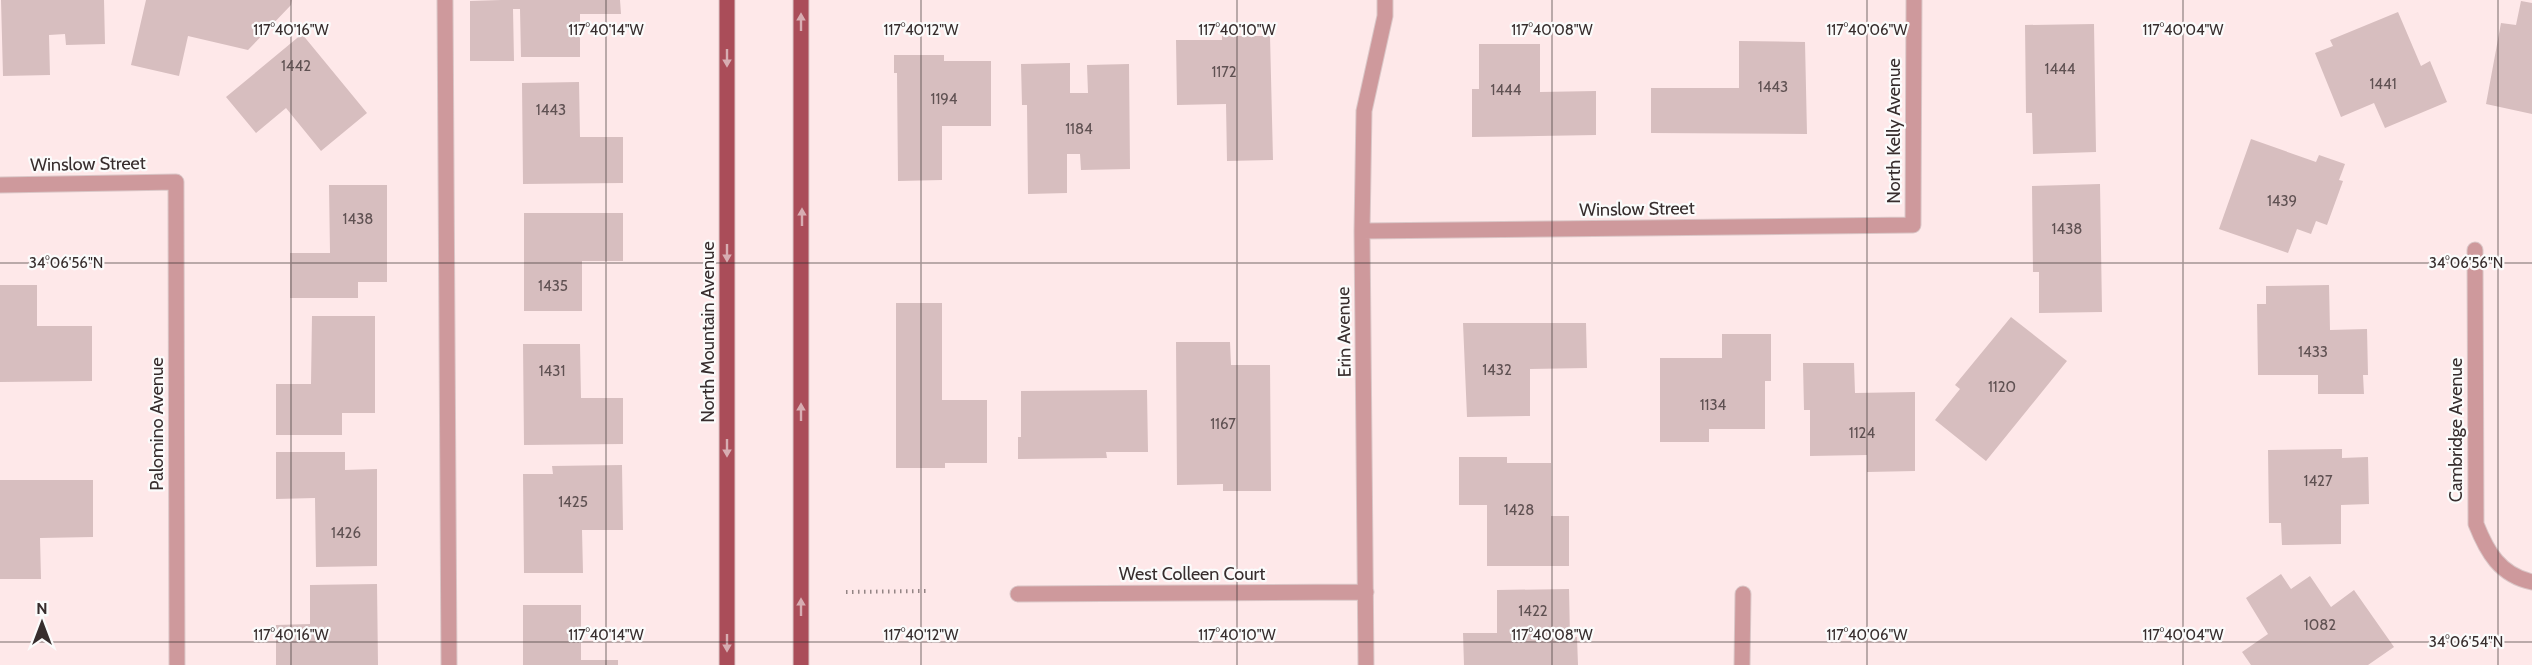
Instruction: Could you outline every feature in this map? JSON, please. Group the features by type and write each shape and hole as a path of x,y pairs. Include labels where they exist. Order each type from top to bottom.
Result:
{"main road":[{"name":"North Mountain Avenue","path":"727,0 727,665"},
{"path":"801,0 801,665"}],"street":[{"path":"445,0 449,665"},
{"name":"Erin Avenue","path":"1366,665 1362,231 1364,111 1384,16 1385,0"},
{"name":"North Kelly Avenue","path":"1914,0 1914,225"},
{"name":"Winslow Street","path":"0,185 176,182"},
{"name":"Palomino Avenue","path":"176,182 177,665"},
{"name":"Winslow Street","path":"1362,231 1914,225"},
{"name":"Cambridge Avenue","path":"2475,250 2476,524 2486,548 2503,570 2532,582"},
{"name":"West Colleen Court","path":"1018,594 1366,592"},
{"path":"1742,665 1743,594"}],"path":[{"path":"846,592 926,591"}],"building":[{"path":"1,0 104,0 105,44 66,45 65,34 49,35 50,75 3,76"},
{"path":"146,0 292,0 291,5 248,50 188,36 179,76 131,65"},
{"path":"620,0 621,14 580,14 580,57 521,57 520,9 513,9 514,61 470,61 470,1"},
{"path":"2521,1 2532,3 2532,114 2486,104 2501,23 2516,25"},
{"path":"2398,12 2421,66 2430,61 2447,102 2385,128 2374,103 2341,117 2315,53 2333,46 2330,40"},
{"path":"2094,24 2096,152 2033,154 2032,113 2026,113 2025,25"},
{"path":"302,34 367,113 321,151 286,108 256,133 226,97"},
{"path":"1222,36 1270,36 1273,160 1227,161 1226,104 1177,105 1176,40 1222,40"},
{"path":"1739,41 1805,42 1807,134 1651,133 1651,88 1739,88"},
{"path":"1479,44 1540,44 1540,92 1596,91 1596,135 1472,137 1472,89 1479,89"},
{"path":"894,55 944,55 944,61 991,61 991,126 942,126 942,180 898,181 897,73 894,73"},
{"path":"1070,63 1070,93 1088,93 1087,65 1129,64 1130,169 1081,170 1080,154 1067,154 1067,193 1028,194 1027,105 1022,105 1021,64"},
{"path":"579,82 580,137 623,137 623,183 523,184 522,83"},
{"path":"2251,139 2316,162 2319,155 2345,164 2339,180 2343,181 2327,225 2316,221 2311,234 2297,229 2288,253 2219,229"},
{"path":"2100,184 2102,312 2039,313 2039,272 2033,272 2032,186"},
{"path":"329,185 387,185 387,282 358,282 358,298 290,298 290,253 330,253"},
{"path":"524,213 623,213 623,261 582,261 582,311 524,311"},
{"path":"0,285 37,285 37,326 92,326 92,381 0,382"},
{"path":"2329,285 2330,330 2367,329 2368,375 2363,375 2364,394 2318,394 2318,375 2258,375 2257,304 2266,304 2266,286"},
{"path":"896,303 942,303 942,400 987,400 987,463 945,463 945,468 896,468"},
{"path":"312,316 375,316 375,413 342,413 342,435 276,435 276,384 311,384"},
{"path":"2011,317 2067,361 1986,461 1935,420 1960,389 1955,385"},
{"path":"1463,323 1586,323 1587,368 1530,369 1530,416 1467,417"},
{"path":"1722,334 1771,334 1771,381 1765,381 1765,429 1709,429 1709,442 1660,442 1660,358 1722,358"},
{"path":"1176,342 1230,342 1231,365 1270,365 1271,491 1223,491 1223,484 1177,485"},
{"path":"523,344 580,344 581,398 623,398 623,444 524,445"},
{"path":"1803,363 1854,363 1855,393 1915,392 1915,471 1867,472 1867,455 1810,456 1810,410 1804,410"},
{"path":"1147,390 1148,452 1106,452 1107,458 1018,459 1018,437 1021,437 1021,391"},
{"path":"2342,449 2342,458 2368,457 2369,504 2341,505 2341,544 2282,545 2281,523 2269,523 2268,450"},
{"path":"276,452 345,452 345,470 377,469 377,566 316,567 315,498 276,499"},
{"path":"1459,457 1507,457 1507,463 1551,463 1551,516 1569,516 1569,566 1487,566 1487,505 1459,505"},
{"path":"622,465 623,530 582,530 583,573 524,573 523,474 553,474 552,466"},
{"path":"0,480 93,480 93,537 40,538 41,579 0,579"},
{"path":"2281,574 2291,589 2310,576 2331,607 2354,590 2394,647 2368,665 2251,665 2242,652 2268,634 2246,598"},
{"path":"377,584 378,665 276,665 276,625 310,624 310,585"},
{"path":"1569,589 1570,638 1577,637 1578,665 1464,665 1463,633 1497,633 1497,590"},
{"path":"523,605 581,605 581,660 618,660 618,665 523,665"}]}
